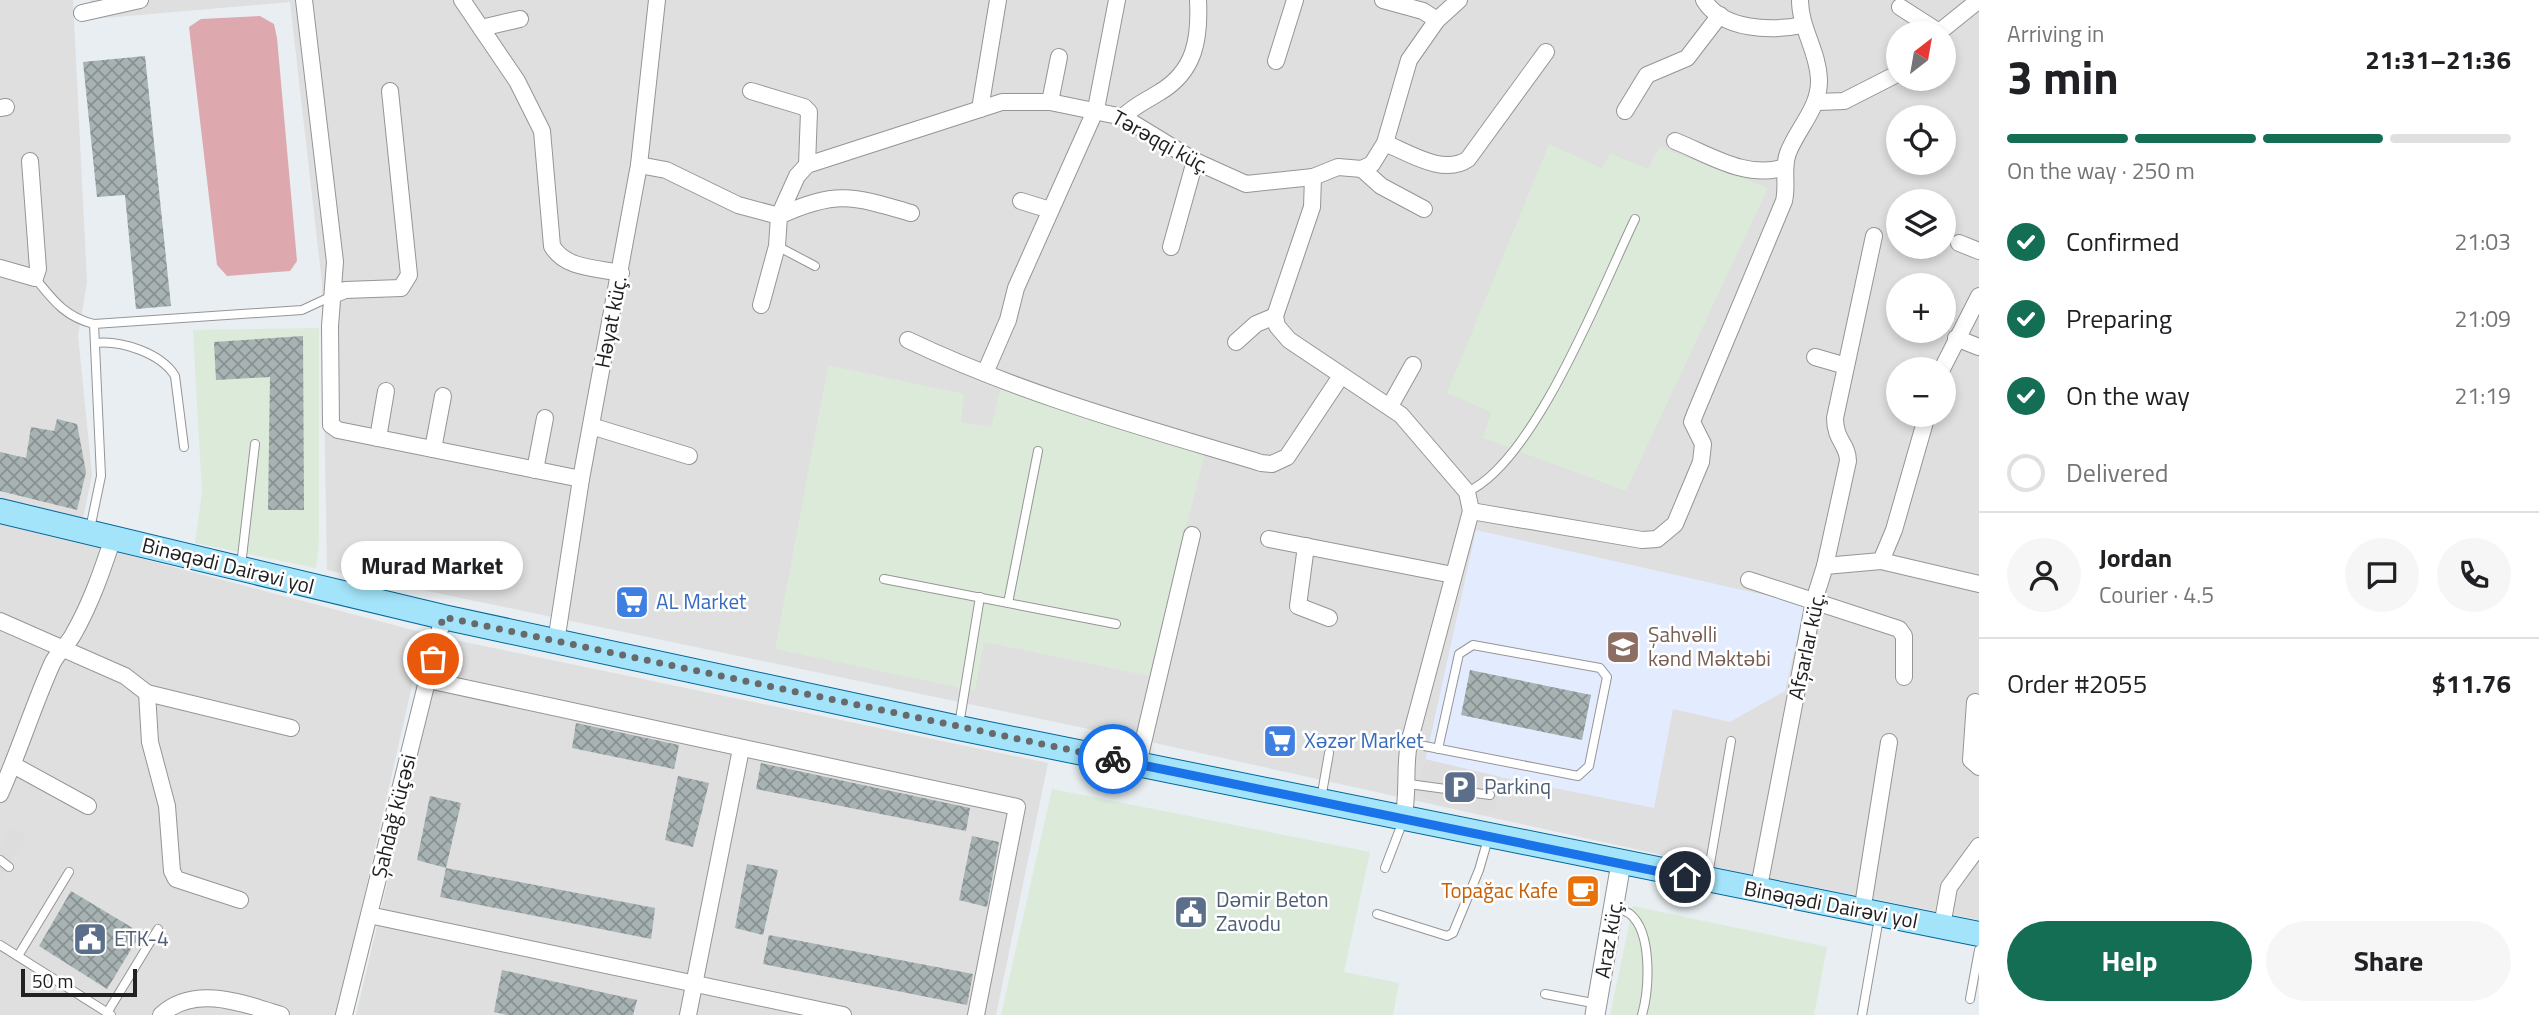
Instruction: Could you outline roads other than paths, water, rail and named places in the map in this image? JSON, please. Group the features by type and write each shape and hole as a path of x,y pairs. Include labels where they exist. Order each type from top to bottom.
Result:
{"main road":[{"name":"Binəqədi Dairəvi yol","path":"0,511 556,642 1403,820 1979,934"}],"street":[{"path":"82,13 140,0"},
{"path":"303,0 335,262 331,425 338,430 581,479"},
{"path":"462,0 531,105 542,131 552,246 558,256 568,263 621,273"},
{"name":"Həyat küç.","path":"556,642 581,479 639,165 657,0"},
{"path":"980,108 998,0"},
{"path":"985,373 1008,320 1016,288 1096,109 1117,0"},
{"path":"1123,117 1138,102 1177,80 1191,62 1199,29 1198,0"},
{"path":"1276,61 1295,0"},
{"path":"1382,0 1423,11 1437,20"},
{"path":"1424,209 1381,186 1362,169 1372,164 1385,143 1409,60 1437,20 1459,0"},
{"path":"1704,0 1710,9 1720,15 1765,30 1803,25"},
{"path":"1471,511 1642,540 1666,534 1675,524 1701,462 1703,444 1692,422 1784,201 1788,186 1785,167 1801,127 1818,102 1819,77 1815,53 1803,25 1800,0"},
{"path":"1951,21 1971,2"},
{"path":"1900,7 1921,21"},
{"path":"1625,111 1647,75 1687,58 1720,15"},
{"path":"481,28 520,19"},
{"path":"1385,143 1442,166 1461,164 1468,159 1546,52"},
{"path":"1050,102 1059,57"},
{"path":"1818,102 1844,101 1886,80"},
{"path":"333,295 345,290 401,288 409,275 390,91"},
{"path":"751,91 804,107 809,112 807,165 797,176 779,216 776,246 761,305"},
{"name":"Tərəqqi küç.","path":"807,165 1002,102 1050,102 1096,109 1123,117 1195,162 1246,184 1313,177 1338,167 1362,169"},
{"path":"1675,141 1750,171 1769,172 1785,167"},
{"path":"0,268 35,278 38,269 30,161"},
{"path":"1171,247 1195,162"},
{"path":"639,165 666,170 738,205 779,216 802,206 844,196 911,213"},
{"path":"1313,177 1312,206 1275,316 1277,326 1289,340 1390,406 1467,492 1471,511 1409,743 1406,770 1409,784 1403,820"},
{"path":"1021,201 1050,210"},
{"path":"1825,566 1848,461 1848,453 1835,432 1874,236"},
{"path":"1959,243 1979,251"},
{"path":"1979,296 1956,338 1979,346"},
{"path":"1237,342 1256,324 1275,316"},
{"path":"908,340 985,373 1082,408 1272,464 1287,457 1341,376"},
{"path":"1815,357 1846,366"},
{"path":"1390,406 1413,365"},
{"path":"378,438 386,391"},
{"path":"433,449 443,396"},
{"path":"535,470 545,418"},
{"path":"591,426 689,456"},
{"path":"1881,561 1894,530 1924,427"},
{"path":"0,793 15,766 60,648 71,639 81,622 101,535"},
{"path":"1138,764 1192,535"},
{"path":"1269,539 1453,575"},
{"path":"1306,547 1298,606 1329,618"},
{"name":"Afşarlar küç.","path":"1758,892 1814,601 1825,566 1881,561 1979,584"},
{"path":"1749,580 1899,629 1904,636 1903,677"},
{"name":"Şahdağ küçəsi","path":"344,1015 443,617"},
{"path":"0,621 125,676 147,693 291,728"},
{"path":"428,680 1017,807 976,1015"},
{"path":"147,693 150,742 165,794 172,871 176,879 240,900"},
{"path":"1975,702 1971,760 1979,767"},
{"path":"1871,913 1889,743"},
{"path":"688,1015 741,749"},
{"path":"15,766 88,806"},
{"path":"1942,926 1949,887 1979,846"},
{"name":"Araz küç.","path":"1597,1009 1621,863"},
{"path":"369,915 844,1015"},
{"path":"161,1015 175,1002 213,998 281,1015"}],"lane":[{"path":"1467,492 1494,475 1543,410 1635,219"},
{"path":"776,246 815,266"},
{"path":"35,278 60,309 74,319 94,324 302,310 333,295"},
{"path":"94,324 102,476 101,535"},
{"path":"95,343 122,344 169,367 175,376 184,447"},
{"path":"241,569 256,444"},
{"path":"1007,603 1038,451"},
{"path":"884,579 1116,624"},
{"path":"959,728 980,597"},
{"path":"1409,743 1438,749 1578,776 1589,766 1607,677 1600,668 1473,645 1459,654 1438,749"},
{"path":"1706,881 1731,741"},
{"path":"1321,802 1329,753"},
{"path":"1409,784 1490,795"},
{"path":"1385,868 1403,820"},
{"path":"1377,914 1447,936 1453,933 1479,870 1488,837"},
{"path":"0,860 9,867"},
{"path":"19,956 69,872"},
{"path":"1615,907 1630,915 1639,928 1650,984 1643,1015"},
{"path":"1862,1015 1871,913"},
{"path":"0,944 109,1014 158,929"},
{"path":"1970,999 1979,950"},
{"path":"1545,994 1597,1009"}],"place":[{"name":"AL Market","path":"632,602"},
{"name":"Şahvəlli kənd Məktəbi","path":"1623,647"},
{"name":"Murad Market","path":"433,659"},
{"name":"Xəzər Market","path":"1280,741"},
{"name":"Parkinq","path":"1460,787"},
{"name":"Topağac Kafe","path":"1583,891"},
{"name":"Dəmir Beton Zavodu","path":"1191,912"},
{"name":"ETK-4","path":"90,939"}]}
